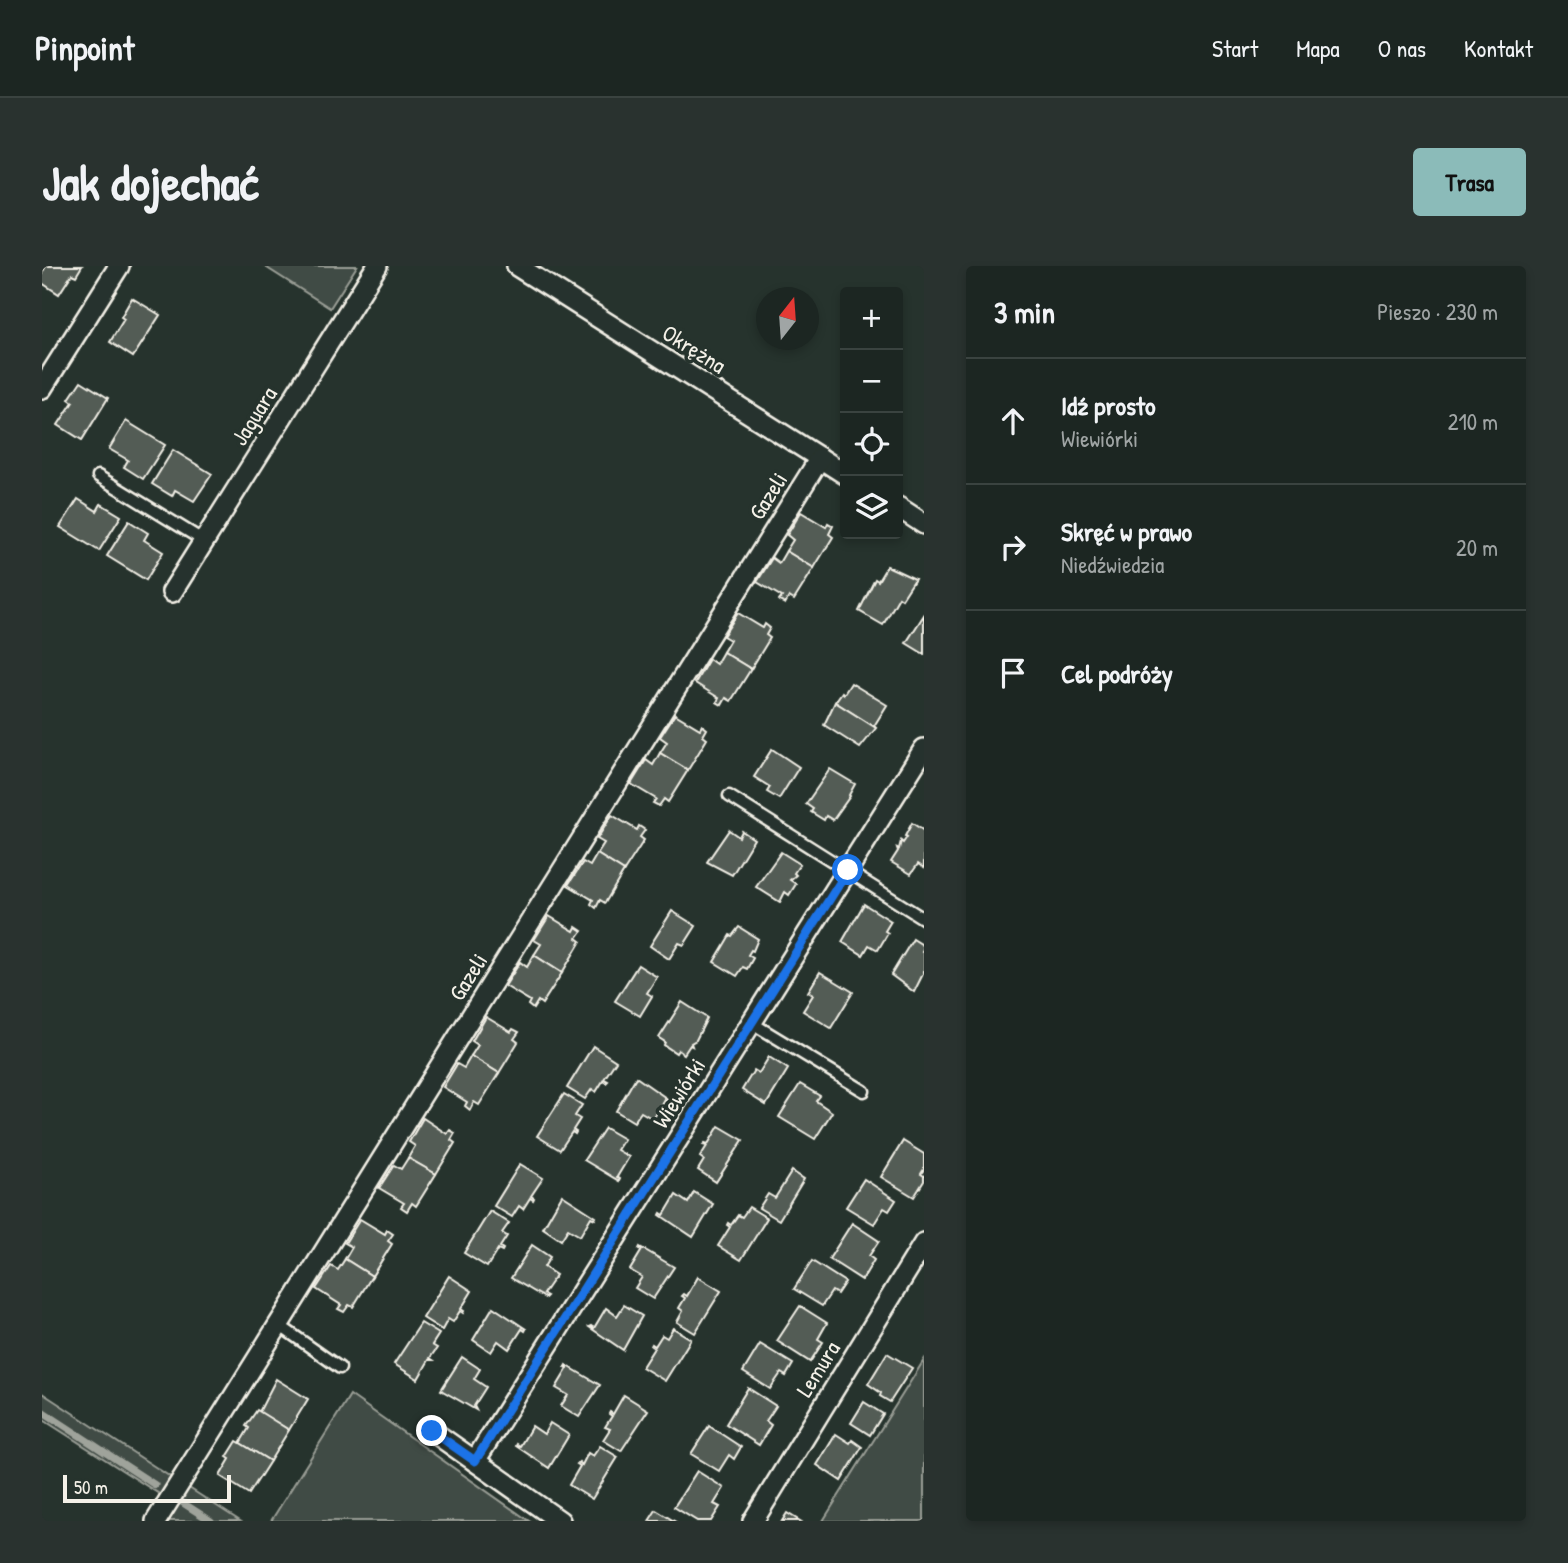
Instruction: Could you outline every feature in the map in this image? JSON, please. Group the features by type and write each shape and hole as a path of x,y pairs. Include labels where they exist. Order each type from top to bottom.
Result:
{"street":[{"path":"42,388 119,266"},
{"name":"Jaguara","path":"172,592 377,266"},
{"name":"Okrężna","path":"517,266 840,471"},
{"name":"Gazeli","path":"156,1521 820,458"},
{"path":"903,510 924,524"},
{"name":"Wiewiórki","path":"475,1461 924,749"},
{"name":"Lemura","path":"753,1521 924,1243"},
{"path":"432,1431 560,1521"}],"lane":[{"path":"98,476 204,541"},
{"path":"729,796 924,919"},
{"path":"752,1023 864,1091"},
{"path":"279,1325 340,1368"}],"shaded area":[{"path":"264,266 357,266 330,308"},
{"path":"924,1360 924,1521 823,1521"},
{"path":"42,1393 172,1478 161,1495 42,1419"},
{"path":"350,1395 529,1521 271,1521"},
{"path":"189,1488 240,1521 168,1521"}],"building":[{"path":"46,266 82,266 76,276 72,274 59,294 42,283 42,273"},
{"path":"132,298 160,315 133,357 110,342 124,319 121,317"},
{"path":"81,381 108,398 82,440 58,425 73,402 69,399"},
{"path":"126,421 165,445 143,479 124,467 128,460 109,449"},
{"path":"173,450 212,474 194,501 175,490 172,496 152,484"},
{"path":"78,499 97,511 101,504 121,516 99,551 60,527"},
{"path":"801,512 826,527 828,523 833,526 829,534 833,537 814,568 786,551 793,540 787,535"},
{"path":"129,521 148,533 144,540 163,552 146,580 107,556"},
{"path":"786,551 814,568 794,600 789,597 785,604 779,601 782,597 757,582 772,558 779,563"},
{"path":"887,566 915,579 902,599 899,597 883,625 859,611 875,579 878,581"},
{"path":"738,613 763,628 765,624 770,628 766,635 770,638 751,669 723,652 730,640 723,636"},
{"path":"924,615 924,654 906,643"},
{"path":"723,652 751,669 731,701 726,698 722,705 717,702 719,698 695,683 709,659 716,664"},
{"path":"851,683 887,705 874,726 876,728 835,702"},
{"path":"835,702 876,728 860,748 824,725"},
{"path":"675,714 700,729 702,725 707,729 703,736 707,739 688,770 660,753 667,742 660,737"},
{"path":"772,749 799,767 779,799 767,792 770,787 754,777"},
{"path":"660,753 688,770 668,802 664,799 659,806 653,803 656,799 631,784 646,760 653,765"},
{"path":"830,769 855,784 833,820 826,816 824,820 811,812 813,809 806,804"},
{"path":"612,815 637,830 639,826 645,830 640,837 644,840 624,871 597,854 604,843 597,839"},
{"path":"912,823 924,831 924,868 918,864 911,874 891,862 901,841 903,843 907,837 905,836"},
{"path":"729,830 739,837 742,831 754,839 732,875 707,862"},
{"path":"781,852 800,864 794,873 796,875 790,880 796,884 789,895 785,892 780,902 756,887"},
{"path":"597,854 624,871 605,903 600,900 596,908 591,904 593,900 568,885 583,862 590,866"},
{"path":"864,904 891,921 885,931 888,933 878,950 869,945 863,955 842,942"},
{"path":"672,911 696,926 684,945 679,943 669,959 650,946"},
{"path":"549,916 574,931 576,927 582,931 577,938 581,941 562,973 534,955 541,944 534,940"},
{"path":"739,927 758,939 753,951 748,955 753,958 747,969 743,967 737,976 714,962 730,935"},
{"path":"913,939 924,946 924,972 914,992 891,975"},
{"path":"534,955 562,973 542,1004 538,1001 533,1009 528,1005 530,1001 505,986 520,962 527,967"},
{"path":"638,965 657,977 647,993 652,996 640,1016 615,1001"},
{"path":"820,972 853,992 831,1028 803,1011 813,995 808,992"},
{"path":"682,1002 707,1018 696,1040 684,1054 678,1050 676,1053 659,1038"},
{"path":"486,1017 511,1032 513,1029 519,1032 514,1039 518,1042 499,1073 471,1056 478,1045 472,1041"},
{"path":"593,1046 616,1061 604,1079 608,1081 603,1081 596,1092 592,1089 585,1099 567,1088"},
{"path":"471,1056 499,1073 479,1105 474,1102 470,1110 465,1106 467,1102 443,1087 457,1064 464,1068"},
{"path":"769,1057 788,1069 766,1105 742,1090 754,1070 759,1073"},
{"path":"636,1077 669,1100 665,1100 653,1119 641,1112 634,1122 616,1111"},
{"path":"800,1084 820,1096 816,1101 832,1112 815,1139 779,1117"},
{"path":"564,1094 582,1105 575,1116 580,1119 573,1130 576,1132 572,1132 560,1150 537,1136"},
{"path":"423,1118 447,1134 450,1130 455,1133 451,1140 455,1143 436,1174 408,1158 415,1146 409,1142"},
{"path":"719,1126 743,1140 716,1182 698,1170 704,1160 700,1157 707,1146 703,1145 708,1144"},
{"path":"605,1128 624,1139 617,1150 629,1157 617,1177 619,1181 584,1160"},
{"path":"903,1141 924,1154 924,1169 921,1174 924,1181 914,1197 881,1177"},
{"path":"408,1158 436,1174 416,1206 412,1203 407,1211 401,1207 404,1203 379,1188 394,1165 401,1169"},
{"path":"520,1164 543,1178 531,1196 533,1200 530,1198 523,1209 519,1206 512,1217 494,1206"},
{"path":"792,1171 804,1179 779,1220 759,1208 768,1194 775,1198"},
{"path":"864,1179 896,1200 889,1211 884,1208 874,1224 846,1207"},
{"path":"694,1192 713,1204 693,1237 660,1215 664,1215 676,1195 688,1203"},
{"path":"562,1195 596,1217 591,1217 580,1236 568,1229 561,1240 543,1228"},
{"path":"749,1207 767,1218 741,1260 718,1246 730,1227 728,1223 731,1225 738,1215 742,1217"},
{"path":"490,1211 509,1223 502,1233 507,1236 500,1247 502,1251 498,1249 487,1267 464,1253"},
{"path":"360,1219 385,1234 387,1230 393,1234 388,1241 392,1244 372,1276 345,1259 352,1247 345,1243"},
{"path":"852,1223 879,1241 869,1256 874,1260 862,1280 829,1259"},
{"path":"532,1245 550,1257 544,1267 556,1275 543,1294 547,1296 545,1298 511,1278"},
{"path":"640,1247 674,1267 653,1299 635,1288 642,1277 630,1270 642,1250"},
{"path":"345,1259 372,1276 353,1307 349,1305 344,1312 338,1309 341,1305 316,1289 331,1266 338,1270"},
{"path":"812,1261 845,1282 837,1294 832,1291 822,1306 794,1289"},
{"path":"449,1276 472,1291 461,1309 463,1313 460,1311 453,1322 448,1319 442,1330 423,1318"},
{"path":"698,1277 721,1291 695,1333 677,1322 683,1311 679,1308 685,1298 682,1296 687,1296"},
{"path":"624,1305 642,1316 623,1350 589,1327 594,1328 606,1308 617,1316"},
{"path":"800,1306 827,1323 818,1339 823,1342 810,1362 777,1341"},
{"path":"493,1307 526,1329 522,1329 509,1349 498,1341 491,1352 473,1340"},
{"path":"421,1323 439,1334 432,1345 437,1348 430,1358 433,1360 429,1360 418,1379 394,1364"},
{"path":"673,1328 691,1339 665,1381 642,1367 654,1348 652,1344 655,1346 662,1335 667,1338"},
{"path":"760,1344 793,1364 786,1376 781,1373 770,1389 743,1372"},
{"path":"887,1353 912,1368 890,1402 868,1384"},
{"path":"462,1357 480,1369 474,1379 486,1387 474,1406 476,1410 441,1390"},
{"path":"566,1365 600,1385 579,1417 561,1406 568,1395 556,1388 568,1368"},
{"path":"276,1379 308,1399 289,1430 259,1412"},
{"path":"748,1388 776,1406 766,1421 771,1425 759,1445 726,1424"},
{"path":"624,1395 648,1410 621,1451 603,1440 610,1429 605,1427 612,1416 609,1414 613,1414"},
{"path":"864,1402 883,1414 870,1435 851,1423"},
{"path":"257,1410 289,1430 270,1461 240,1443 249,1428 246,1426"},
{"path":"550,1423 569,1435 549,1468 516,1446 520,1446 532,1426 544,1434"},
{"path":"709,1426 741,1447 734,1459 729,1455 719,1471 691,1454"},
{"path":"836,1434 862,1447 841,1481 817,1465"},
{"path":"237,1441 270,1461 249,1494 220,1476"},
{"path":"600,1446 618,1457 592,1499 569,1485 580,1466 577,1464 579,1462 582,1465 588,1453 593,1456"},
{"path":"697,1471 724,1488 714,1504 720,1507 711,1521 697,1521 674,1507"},
{"path":"656,1510 674,1521 649,1521"},
{"path":"787,1513 800,1521 782,1521"}],"waterway":[{"path":"42,1411 155,1485"},
{"path":"183,1503 211,1521"}],"route":[{"path":"432,1431 475,1461 848,870"}]}
